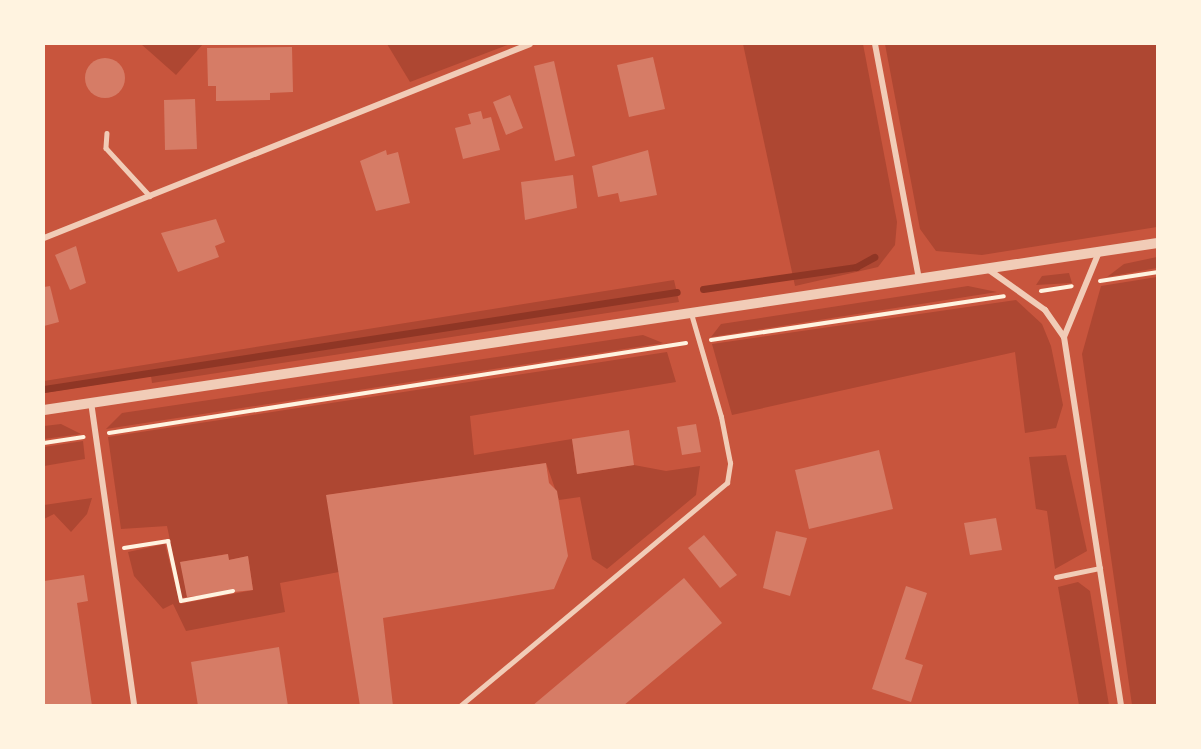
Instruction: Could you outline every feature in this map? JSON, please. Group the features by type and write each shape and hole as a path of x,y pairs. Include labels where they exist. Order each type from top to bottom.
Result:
{"street":[{"path":"44,238 531,44"},
{"path":"875,44 919,278"},
{"path":"44,410 691,311 1158,243"},
{"path":"1100,252 1081,284 1064,337 1121,705"},
{"path":"985,268 1026,293 1064,337"},
{"path":"91,402 134,705"}],"lane":[{"path":"107,133 106,148 150,196"},
{"path":"460,705 727,483 730,463 721,417 691,311"},
{"path":"1056,577 1100,568"}],"path":[{"path":"44,443 1158,272"},
{"path":"112,550 168,541 181,601 233,591"}],"shaded area":[{"path":"141,44 203,44 176,75"},
{"path":"387,44 510,44 410,82"},
{"path":"743,44 863,44 897,222 895,245 878,267 795,286"},
{"path":"885,44 1157,44 1157,227 982,255 936,251 920,229"},
{"path":"1157,257 1157,268 1107,277 1124,264"},
{"path":"1069,273 1072,283 1036,285 1042,276"},
{"path":"1157,277 1157,705 1132,705 1082,354 1101,286"},
{"path":"674,280 679,302 152,383 151,376 44,393 44,381"},
{"path":"968,286 997,292 711,337 721,324"},
{"path":"1016,300 1042,324 1051,346 1063,405 1056,428 1025,433 1015,352 732,415 712,344"},
{"path":"643,335 663,343 106,429 122,413"},
{"path":"667,352 676,382 470,416 474,455 572,439 577,474 634,465 666,471 700,466 696,495 607,569 592,559 580,497 559,500 546,463 327,495 339,572 280,583 285,612 186,631 173,604 163,609 134,576 128,552 165,544 180,604 253,590 248,556 229,560 227,554 181,562 187,597 182,598 167,526 121,529 108,437"},
{"path":"61,424 81,434 44,439 44,426"},
{"path":"83,441 85,459 44,466 44,447"},
{"path":"1066,455 1087,551 1055,569 1047,511 1036,509 1029,457"},
{"path":"92,498 87,514 71,532 54,514 44,519 44,505"},
{"path":"1078,582 1090,591 1109,705 1079,705 1058,587"}],"building":[{"path":"292,47 293,92 270,93 270,100 216,101 216,86 208,86 207,48"},
{"path":"653,57 665,109 629,117 617,65"},
{"path":"105,58 119,64 125,78 119,92 105,98 91,92 85,78 91,64"},
{"path":"554,61 575,156 555,161 534,66"},
{"path":"510,95 523,128 506,135 493,102"},
{"path":"195,99 197,149 165,150 164,100"},
{"path":"481,111 483,119 491,117 500,150 463,159 455,128 471,124 468,114"},
{"path":"386,150 387,155 398,152 410,203 376,211 360,161"},
{"path":"648,150 657,195 620,202 618,193 598,197 592,166"},
{"path":"573,175 577,208 525,220 521,182"},
{"path":"216,219 225,242 215,246 219,257 178,272 161,233"},
{"path":"76,246 86,283 70,290 55,255"},
{"path":"50,286 59,322 44,326 44,287"},
{"path":"696,424 701,452 682,455 677,427"},
{"path":"629,430 634,465 577,474 572,439"},
{"path":"879,450 893,509 809,529 795,470"},
{"path":"546,463 549,483 557,491 568,556 554,589 383,618 393,706 360,706 326,495"},
{"path":"996,518 1002,550 970,555 964,523"},
{"path":"776,531 807,538 790,596 763,588"},
{"path":"704,535 737,575 720,588 688,548"},
{"path":"228,554 229,560 248,556 253,590 187,597 180,562"},
{"path":"84,575 88,601 77,603 92,706 44,706 44,581"},
{"path":"684,578 722,623 623,706 532,706"},
{"path":"906,586 927,593 905,659 923,665 911,702 872,689"},
{"path":"279,647 288,706 198,706 191,662"}],"waterway":[{"path":"703,289 856,267 874,257"},
{"path":"44,389 677,292"}]}
